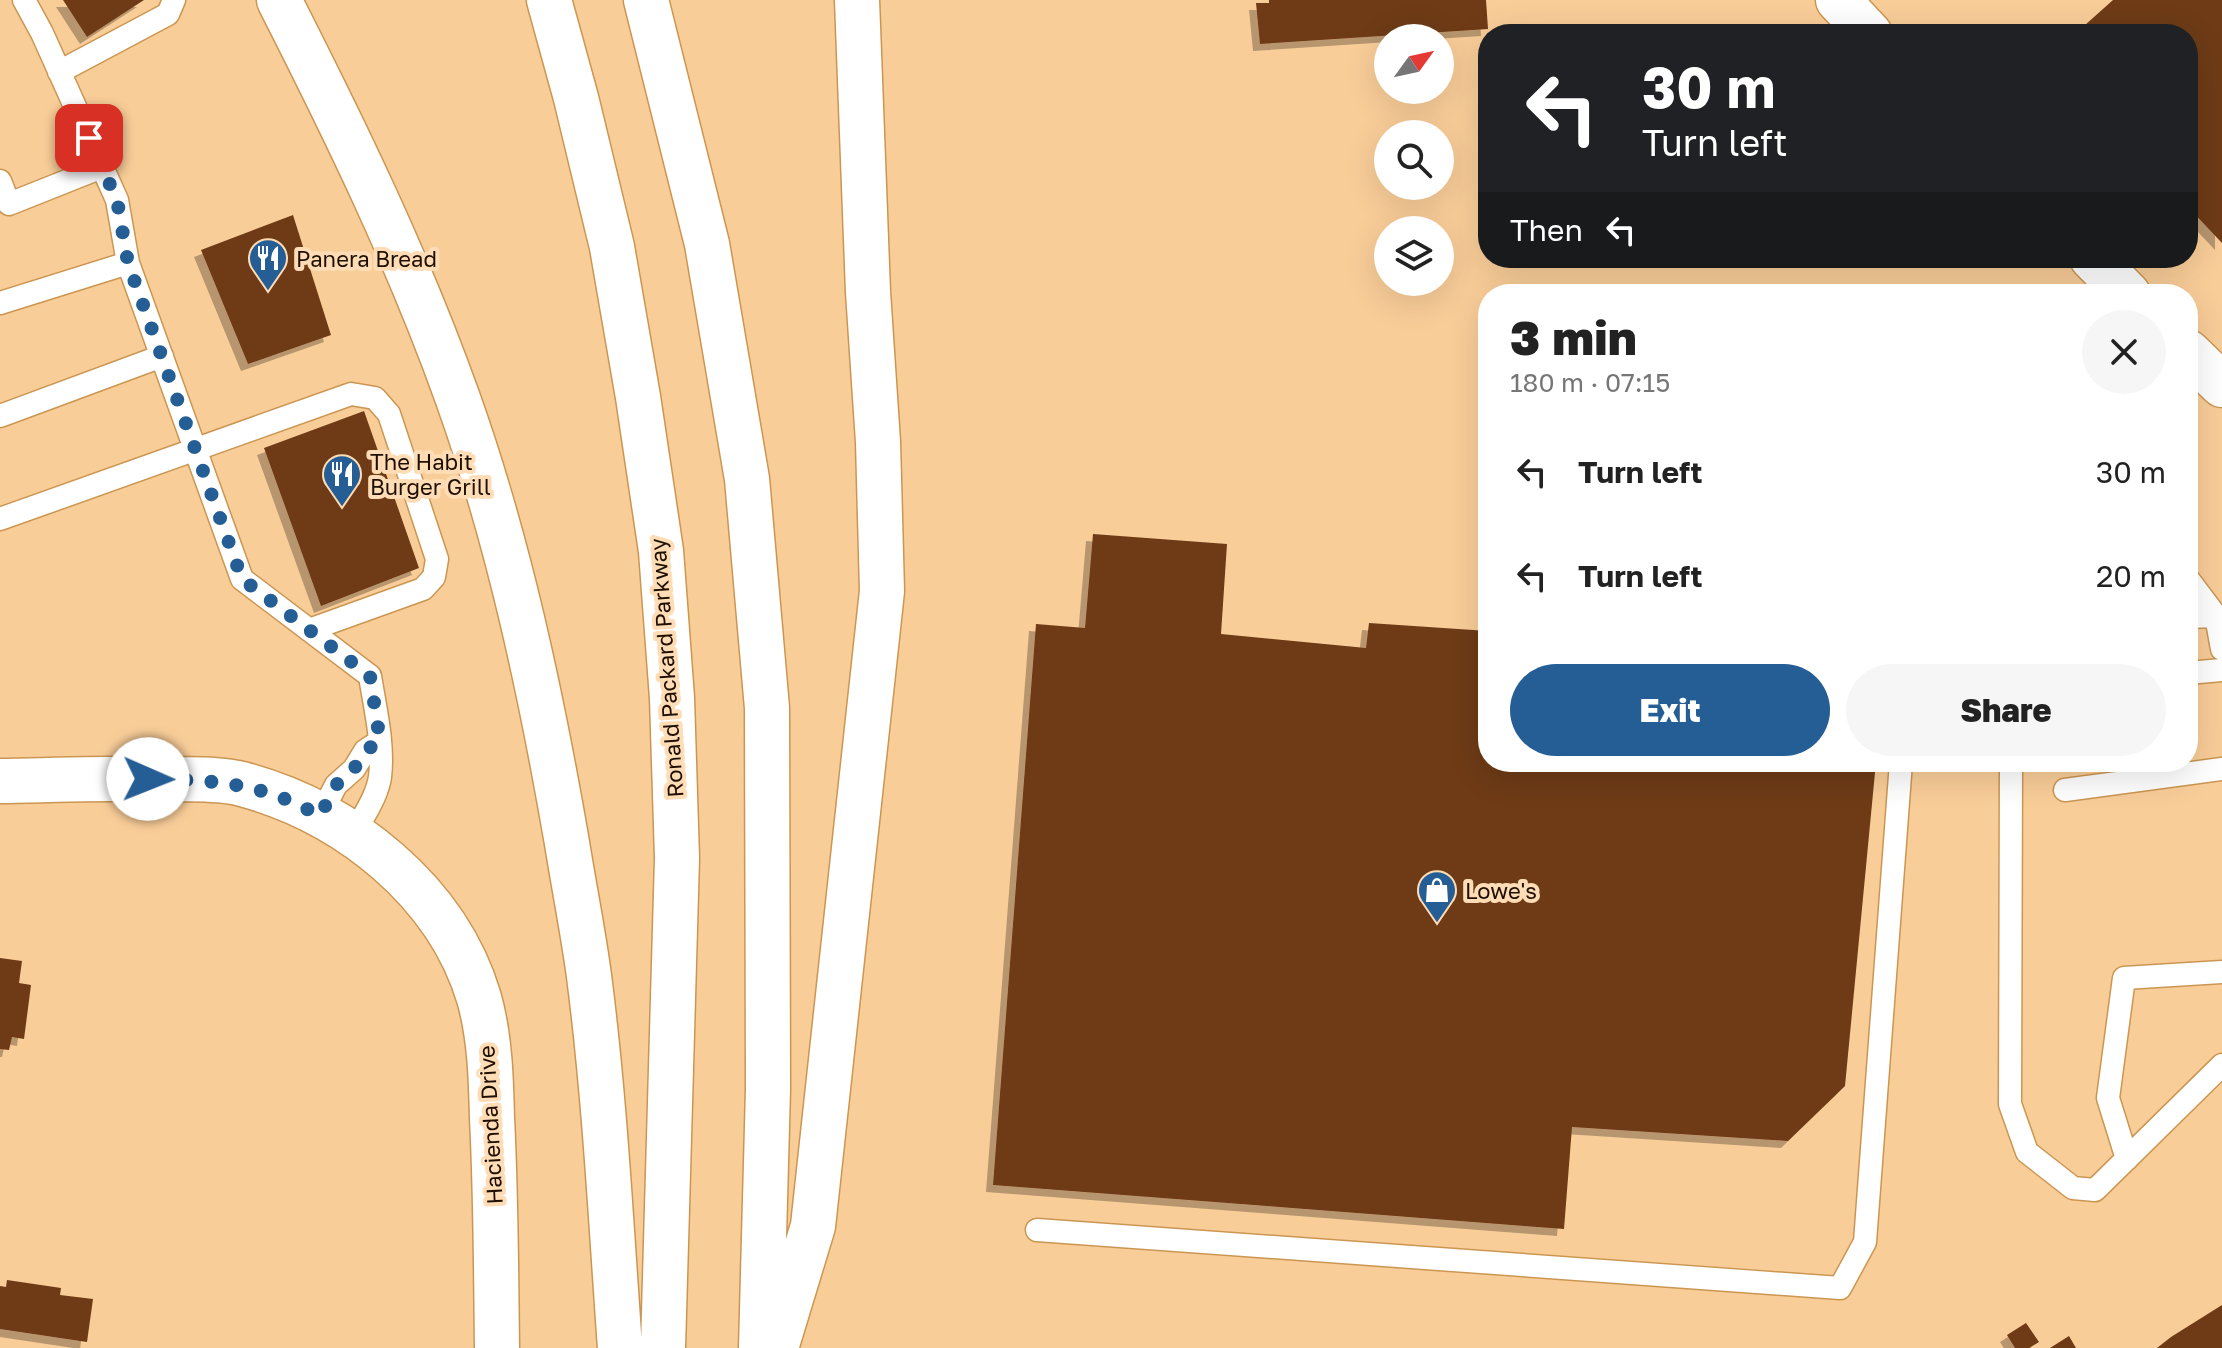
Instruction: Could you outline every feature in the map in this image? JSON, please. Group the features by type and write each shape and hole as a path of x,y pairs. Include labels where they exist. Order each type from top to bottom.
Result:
{"main road":[{"path":"279,0 352,144 409,269 459,401 515,587 553,764 589,974 620,1348"},
{"name":"Ronald Packard Parkway","path":"549,0 612,247 661,551 672,698 677,858 663,1348"},
{"path":"646,0 707,244 747,479 765,693 768,1089 761,1348"},
{"path":"775,1348 813,1226 882,591 857,0"},
{"path":"1838,0 1861,24"},
{"path":"2198,362 2222,385"},
{"name":"Hacienda Drive","path":"0,781 215,780 241,784 337,825 410,882 448,931 479,998 489,1053 497,1348"}],"lane":[{"path":"24,0 42,33 117,200 128,263 242,579 370,676 380,741 380,778 371,802 337,825"},
{"path":"59,72 168,14 174,0"},
{"path":"0,181 9,204 102,167"},
{"path":"0,303 128,263"},
{"path":"0,416 162,356"},
{"path":"0,519 351,394 375,398 389,414 437,559 434,577 423,589 309,630"},
{"path":"2198,592 2216,616 2222,649"},
{"path":"2198,617 2216,616"},
{"path":"2198,672 2222,670"},
{"path":"337,825 336,785 354,769 365,751 380,741"},
{"path":"2065,790 2222,769"},
{"path":"1037,1230 1840,1288 1865,1242 1900,772"},
{"path":"2011,772 2010,1104 2027,1152 2073,1188 2095,1190 2222,1065"},
{"path":"2127,1159 2108,1098 2124,978 2222,972"}],"building":[{"path":"63,0 144,0 87,37"},
{"path":"1269,0 1486,0 1488,24 1478,24 1478,30 1454,31 1454,24 1374,24 1374,36 1260,44 1256,3 1269,3"},
{"path":"2113,0 2222,0 2222,243 2198,218 2198,24 2086,24"},
{"name":"Panera Bread","path":"293,215 331,335 248,364 201,250"},
{"name":"The Habit Burger Grill","path":"364,411 419,568 321,606 264,448"},
{"name":"Lowe's","path":"1093,534 1227,544 1221,634 1366,648 1369,623 1478,630 1478,772 1875,772 1845,1086 1788,1141 1572,1127 1564,1229 993,1185 1036,624 1085,628"},
{"path":"0,958 22,961 19,983 31,985 24,1039 12,1037 9,1050 0,1049"},
{"path":"7,1280 61,1288 60,1295 93,1299 87,1342 0,1329 0,1286 6,1287"},
{"path":"2222,1305 2222,1348 2157,1348 2171,1337"},
{"path":"2026,1323 2039,1342 2029,1348 2015,1348 2007,1335"},
{"path":"2069,1336 2076,1348 2050,1348"}],"place":[{"name":"Panera Bread","path":"268,292"},
{"name":"The Habit Burger Grill","path":"342,508"},
{"name":"Lowe's","path":"1437,924"}],"route":[{"path":"89,138 117,200 128,263 242,579 370,676 380,741 365,751 354,769 336,785 320,816 241,784 215,780 148,779"}]}
